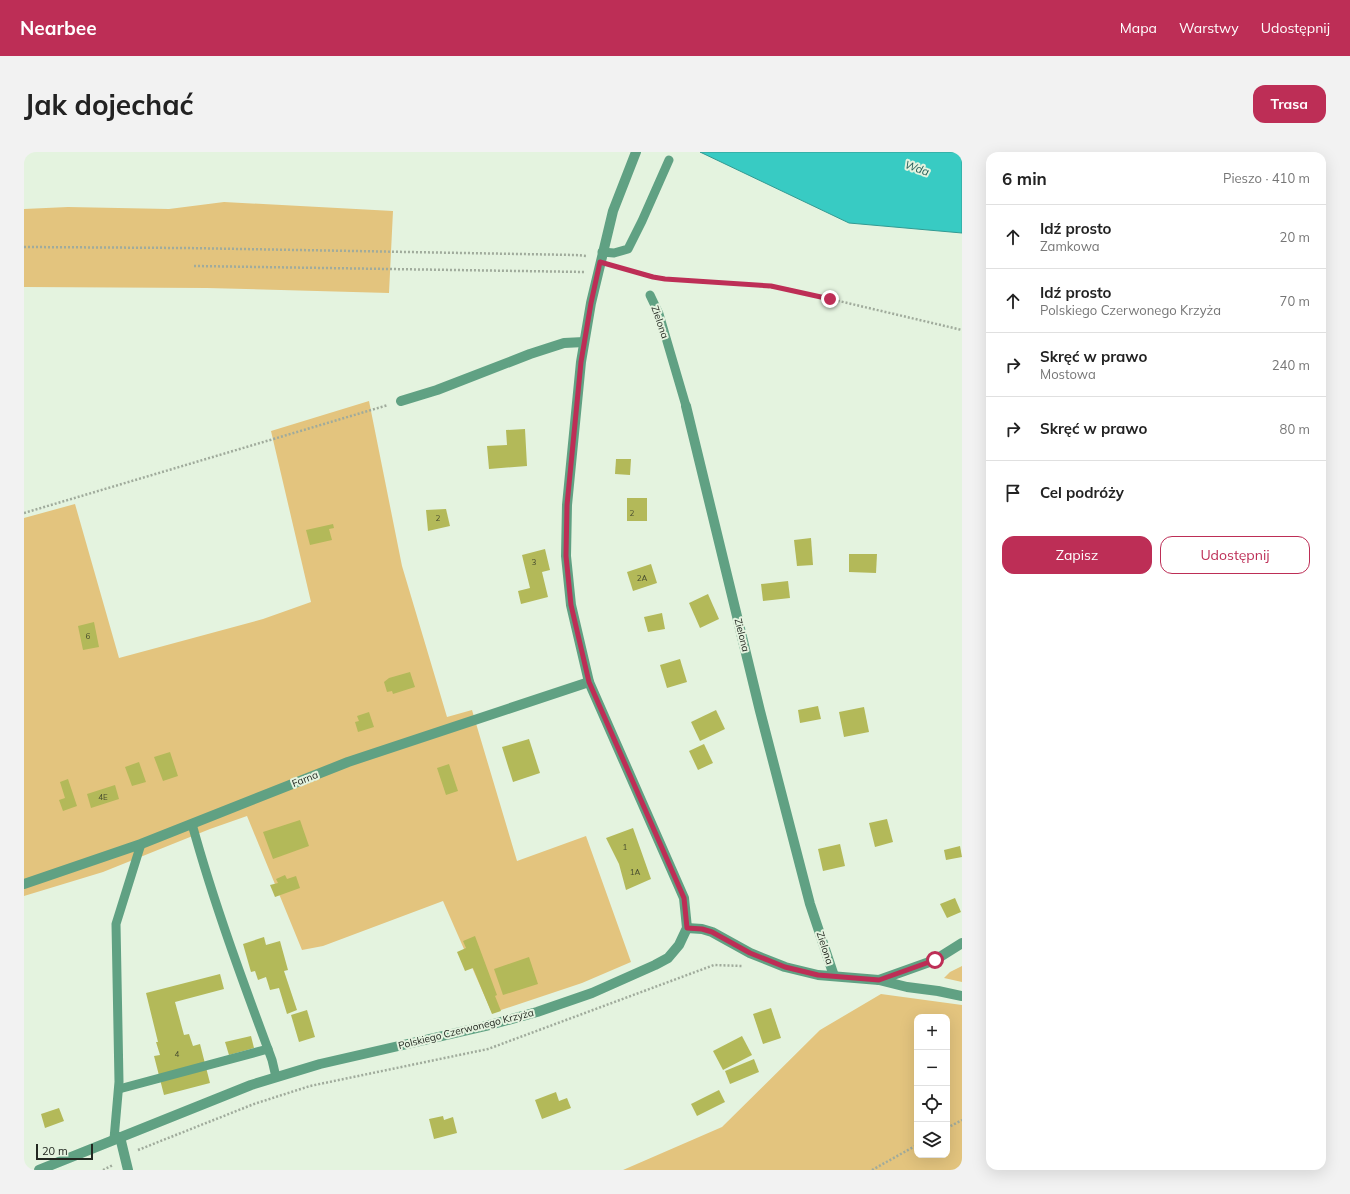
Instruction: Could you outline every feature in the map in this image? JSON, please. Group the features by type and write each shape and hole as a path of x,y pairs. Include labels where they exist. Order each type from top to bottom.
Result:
{"street":[{"path":"636,152 614,211 600,262 584,342 567,505 566,556 571,605 589,682 684,898 687,928 702,929 712,932 753,954 785,967 818,975 879,980 907,987 962,996"},
{"path":"401,401 437,390 530,354 564,343 584,342"},
{"name":"Zielona","path":"686,406 760,711 810,904 834,976"},
{"name":"Farna","path":"24,884 141,844 348,762 589,682"},
{"name":"Polskiego Czerwonego Krzyża","path":"39,1170 251,1085 320,1064 486,1026 537,1012 592,993 668,958 679,945 687,928"},
{"path":"879,980 935,960 962,943"},
{"path":"117,1138 128,1170"}],"lane":[{"path":"600,262 614,253 628,249 669,160"},
{"name":"Zielona","path":"650,295 659,314 686,406"},
{"path":"192,824 205,872 229,944 268,1049 276,1078"},
{"path":"117,1138 119,1028 116,924 141,844"},
{"path":"119,1089 268,1049"}],"path":[{"path":"24,247 194,248 587,256"},
{"path":"194,266 600,262 665,279 788,289 962,330"},
{"path":"24,513 348,418 401,401"},
{"path":"103,1170 125,1159 138,1150 254,1104 310,1086 488,1049 714,965 745,966 753,954"},
{"path":"950,1126 962,1120"},
{"path":"872,1170 914,1147"}],"shaded area":[{"path":"224,202 393,211 389,293 207,288 24,287 24,209 68,207 169,209"},
{"path":"369,401 402,566 447,717 472,710 517,861 586,836 631,962 582,983 492,1013 443,901 323,946 302,950 247,816 210,829 103,872 24,896 24,518 75,504 119,658 263,619 311,602 271,431"},
{"path":"962,966 962,982 944,978 950,972"},
{"path":"881,994 962,1005 962,1170 623,1170 722,1127 820,1030"}],"water":[{"name":"Wda","path":"700,152 962,152 962,233 849,223"}],"building":[{"path":"525,429 527,466 489,469 487,446 507,445 506,430"},
{"path":"616,459 631,459 630,475 615,474"},
{"path":"627,498 647,498 647,521 627,521"},
{"path":"446,509 450,526 428,531 426,510"},
{"path":"333,524 334,528 329,529 332,540 310,545 306,530"},
{"path":"811,538 813,565 797,566 794,540"},
{"path":"545,549 550,570 542,572 548,597 521,604 518,591 530,588 522,555"},
{"path":"849,554 877,554 876,573 849,572"},
{"path":"651,564 657,583 633,591 627,572"},
{"path":"788,581 790,598 763,601 761,584"},
{"path":"708,594 719,619 700,628 689,603"},
{"path":"662,613 665,629 648,632 644,617"},
{"path":"94,622 99,647 83,650 78,626"},
{"path":"680,659 687,682 667,688 660,665"},
{"path":"410,672 415,687 393,694 392,691 387,692 384,682 389,678"},
{"path":"818,706 821,719 800,723 798,710"},
{"path":"864,707 869,732 844,737 839,712"},
{"path":"716,710 725,729 700,741 691,722"},
{"path":"369,712 374,727 358,732 355,722 359,721 357,716"},
{"path":"529,739 540,773 513,782 502,747"},
{"path":"704,744 713,763 698,770 689,751"},
{"path":"170,752 178,776 163,781 154,757"},
{"path":"139,762 146,782 132,786 125,767"},
{"path":"449,764 458,791 446,795 437,768"},
{"path":"68,779 77,806 63,811 59,800 65,798 60,782"},
{"path":"115,785 119,799 91,808 87,794"},
{"path":"887,819 893,842 875,847 869,823"},
{"path":"300,820 309,846 273,859 263,832"},
{"path":"633,828 651,879 626,890 619,864 606,838"},
{"path":"840,844 845,866 823,871 818,849"},
{"path":"960,846 962,857 946,860 944,850"},
{"path":"285,875 287,879 296,876 300,888 275,897 270,885 278,883 276,879"},
{"path":"955,898 961,912 947,918 940,904"},
{"path":"475,936 497,995 495,996 501,1011 492,1014 473,968 465,971 457,952 466,948 463,941"},
{"path":"264,937 266,945 280,941 288,970 284,971 297,1010 287,1014 279,988 270,990 266,977 258,980 255,971 251,972 243,944"},
{"path":"529,957 538,984 503,995 494,969"},
{"path":"220,974 224,989 175,1002 184,1035 189,1034 193,1046 200,1044 210,1083 164,1095 154,1056 160,1055 156,1042 158,1042 146,993"},
{"path":"771,1008 781,1038 763,1044 753,1014"},
{"path":"307,1010 315,1037 299,1042 291,1015"},
{"path":"251,1036 254,1048 229,1055 225,1042"},
{"path":"742,1036 752,1055 723,1070 713,1051"},
{"path":"754,1059 759,1072 730,1084 725,1071"},
{"path":"719,1090 725,1102 697,1116 691,1104"},
{"path":"556,1092 559,1101 567,1098 571,1108 542,1119 535,1100"},
{"path":"59,1108 64,1121 45,1128 41,1114"},
{"path":"443,1116 444,1120 453,1117 457,1133 434,1139 429,1119"}],"route":[{"path":"830,299 771,286 665,279 600,262 581,362 567,505 566,556 571,605 589,682 684,898 687,928 702,929 712,932 750,953 785,967 818,975 879,980 935,960"}]}
